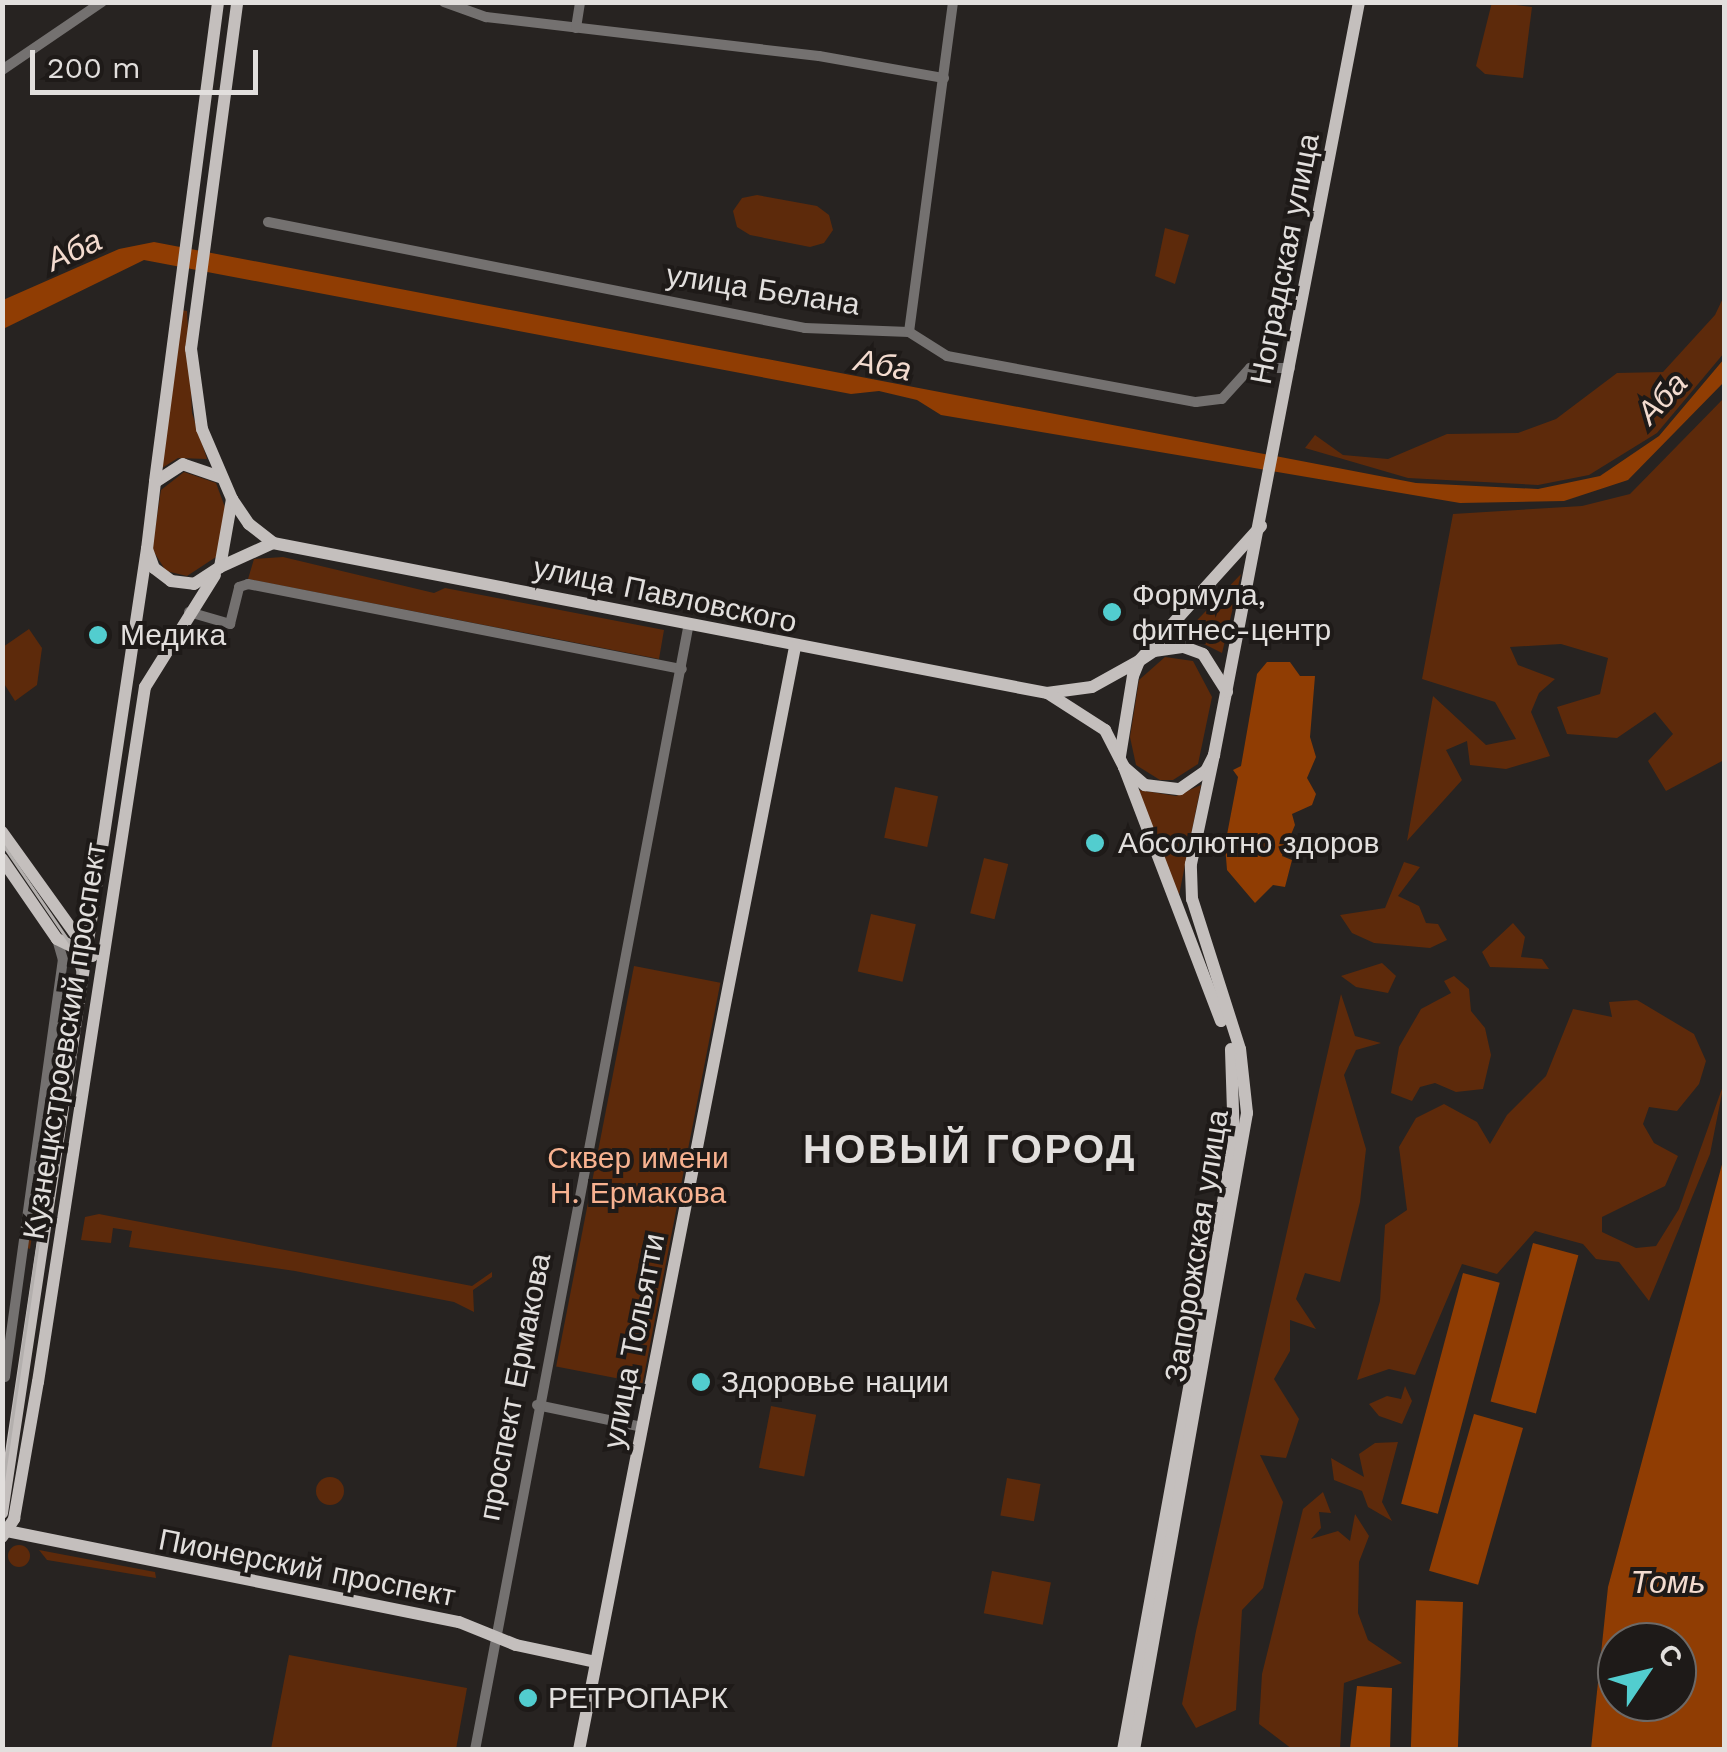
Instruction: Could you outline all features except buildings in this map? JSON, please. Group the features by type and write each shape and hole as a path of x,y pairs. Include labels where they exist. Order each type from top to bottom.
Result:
{"main road":[{"path":"218,2 147,550 154,568 171,581 194,584 273,543 249,524 220,477 193,379 196,296 237,2"},
{"name":"Ноградская улица","path":"1228,695 1360,2"},
{"path":"155,482 183,464 220,477"},
{"path":"218,571 232,498"},
{"path":"1139,661 1168,647 1203,654 1228,695 1214,755 1206,771 1180,789 1145,785 1122,761 1139,661 1261,526"},
{"name":"улица Павловского","path":"273,543 689,623 795,648 1047,693 1092,688 1139,661"},
{"name":"Кузнецкстроевский проспект","path":"71,1107 83,953 147,550"},
{"name":"Кузнецкстроевский проспект","path":"4,1536 3,1512 31,1381 71,1107 104,942 146,687 189,612 218,571"},
{"name":"улица Тольятти","path":"579,1750 795,648"},
{"name":"улица Павловского","path":"1047,693 1090,716 1122,761"},
{"name":"Запорожская улица","path":"1134,1750 1247,1114 1240,1049 1192,899 1191,864 1214,755"},
{"name":"Запорожская улица","path":"1122,761 1232,1051 1237,1114 1123,1750"},
{"path":"2,832 98,973"},
{"path":"2,859 56,938 83,953"},
{"path":"67,924 83,926 91,911"},
{"path":"83,953 104,942"},
{"name":"Кузнецкстроевский проспект","path":"4,1536 26,1447 31,1381"},
{"path":"26,1447 20,1531 27,1540"},
{"name":"Пионерский проспект","path":"4,1536 446,1620 595,1662"}],"street":[{"path":"2,70 102,2"},
{"path":"444,2 486,16 944,78"},
{"path":"576,28 580,2"},
{"path":"910,332 953,2"},
{"name":"улица Белана","path":"268,222 804,328 910,332 947,356 1209,404 1250,368 1290,368"},
{"path":"189,612 230,624 239,587 248,584 682,669"},
{"name":"проспект Ермакова","path":"475,1750 537,1406 689,623"},
{"path":"31,1381 4,1377 63,960 56,938"},
{"path":"537,1406 642,1427"}],"green space":[{"path":"1492,2 1532,7 1523,78 1485,74 1476,66"},
{"path":"757,195 817,206 829,215 833,230 824,243 810,247 750,235 737,227 733,211 742,198"},
{"path":"1165,228 1189,235 1175,284 1155,276"},
{"path":"1724,296 1724,353 1657,433 1589,475 1538,485 1408,478 1305,448 1315,435 1343,455 1388,459 1447,434 1518,433 1556,419 1617,373 1663,372 1715,315"},
{"path":"181,310 187,311 192,413 207,459 178,458 162,468"},
{"path":"1724,398 1724,760 1666,791 1648,761 1673,734 1655,712 1617,738 1567,734 1557,707 1600,694 1608,658 1561,644 1510,647 1518,665 1555,679 1539,693 1531,712 1550,756 1506,769 1470,765 1467,741 1446,750 1462,780 1407,841 1433,696 1486,745 1516,739 1495,702 1422,679 1453,514 1582,506 1630,494"},
{"path":"184,472 216,483 226,510 216,557 187,576 166,571 152,549 161,490"},
{"path":"283,557 434,593 445,588 664,630 659,659 248,579 254,559"},
{"path":"1241,574 1222,653 1184,634"},
{"path":"29,629 42,648 37,685 15,701 3,682 3,647"},
{"path":"1165,657 1193,661 1212,697 1198,764 1173,780 1160,780 1136,765 1130,737 1139,680"},
{"path":"1201,785 1178,900 1139,790 1176,796"},
{"path":"895,787 938,796 927,847 884,838"},
{"path":"984,858 1008,864 994,919 970,913"},
{"path":"1404,862 1420,867 1398,896 1419,906 1426,923 1438,924 1447,940 1430,948 1374,943 1352,933 1340,915 1385,908"},
{"path":"871,914 916,924 903,982 858,971"},
{"path":"1513,923 1525,937 1521,957 1542,959 1549,969 1490,967 1482,952"},
{"path":"1382,963 1396,976 1388,993 1356,987 1341,976"},
{"name":"Сквер имени Н. Ермакова","path":"634,966 720,983 643,1383 556,1367"},
{"path":"1454,976 1469,989 1471,1011 1485,1028 1491,1055 1483,1089 1456,1092 1435,1083 1420,1087 1412,1101 1391,1093 1399,1047 1421,1009 1451,993 1444,981"},
{"path":"67,989 69,995 30,1249 25,1247"},
{"path":"1341,994 1355,1036 1381,1043 1356,1050 1344,1075 1366,1149 1360,1202 1340,1282 1305,1273 1296,1299 1316,1329 1290,1320 1290,1351 1274,1379 1299,1419 1286,1458 1260,1455 1283,1502 1263,1588 1242,1610 1236,1710 1196,1728 1182,1704 1196,1631"},
{"path":"1637,1000 1694,1034 1706,1061 1699,1084 1677,1111 1649,1107 1643,1124 1654,1143 1678,1156 1665,1186 1602,1217 1602,1232 1636,1248 1656,1246 1679,1209 1724,1083 1710,1154 1649,1301 1619,1262 1596,1259 1583,1244 1535,1231 1497,1274 1462,1264 1415,1375 1389,1369 1357,1380 1380,1301 1385,1225 1407,1210 1399,1147 1416,1118 1444,1104 1477,1122 1490,1144 1507,1115 1546,1076 1573,1009 1612,1017 1609,1002"},
{"path":"99,1214 472,1286 492,1272 492,1277 473,1290 474,1312 454,1302 295,1271 129,1247 132,1231 113,1228 111,1243 81,1240 85,1217"},
{"path":"1405,1386 1412,1401 1402,1424 1379,1416 1369,1404 1387,1396 1401,1399"},
{"path":"771,1406 816,1415 804,1477 759,1468"},
{"path":"1398,1442 1382,1502 1392,1521 1368,1507 1362,1491 1334,1480 1331,1458 1364,1477 1359,1454 1375,1443"},
{"path":"330,1477 340,1481 344,1491 340,1501 330,1505 320,1501 316,1491 320,1481"},
{"path":"1007,1478 1040,1484 1034,1521 1000,1515"},
{"path":"1323,1492 1331,1513 1319,1512 1321,1528 1311,1539 1338,1531 1350,1541 1355,1514 1369,1536 1359,1562 1358,1613 1368,1640 1402,1663 1344,1683 1340,1749 1292,1749 1259,1724 1262,1674 1303,1509"},
{"path":"19,1545 27,1548 27,1564 19,1567 11,1564 8,1556 11,1548"},
{"path":"39,1550 155,1572 156,1578 47,1560"},
{"path":"992,1571 1051,1582 1043,1625 984,1613"},
{"path":"289,1655 467,1688 456,1749 271,1749"}],"water":[{"name":"Аба","path":"154,242 1416,483 1538,489 1600,476 1659,436 1724,359 1724,382 1628,480 1564,501 1460,503 941,415 917,400 879,391 851,394 144,260 3,329 3,300 119,249"},
{"path":"1267,662 1290,662 1300,676 1315,676 1310,737 1316,757 1307,778 1316,794 1312,805 1292,814 1295,825 1282,856 1292,860 1285,887 1273,885 1255,903 1227,870 1225,845 1238,777 1233,770 1241,766 1257,674"},
{"name":"Томь","path":"1724,1157 1724,1749 1591,1749 1597,1692 1597,1722 1697,1722 1697,1622 1604,1622 1608,1587"},
{"path":"1533,1243 1578,1255 1536,1414 1491,1401"},
{"path":"1463,1273 1500,1283 1438,1514 1401,1504"},
{"path":"1474,1414 1523,1428 1478,1585 1429,1571"},
{"path":"1416,1600 1463,1602 1458,1749 1411,1747"},
{"path":"1357,1686 1392,1688 1390,1749 1350,1749"}],"tram line":[{"path":"2,843 71,944 78,972 2,1492"}],"place":[{"name":"Формула, фитнес-центр","path":"1112,612"},
{"name":"Медика","path":"98,635"},
{"name":"Абсолютно здоров","path":"1095,843"},
{"name":"Здоровье нации","path":"701,1382"},
{"name":"РЕТРОПАРК","path":"528,1698"}],"district":[{"name":"НОВЫЙ ГОРОД","path":"970,1150"}]}
